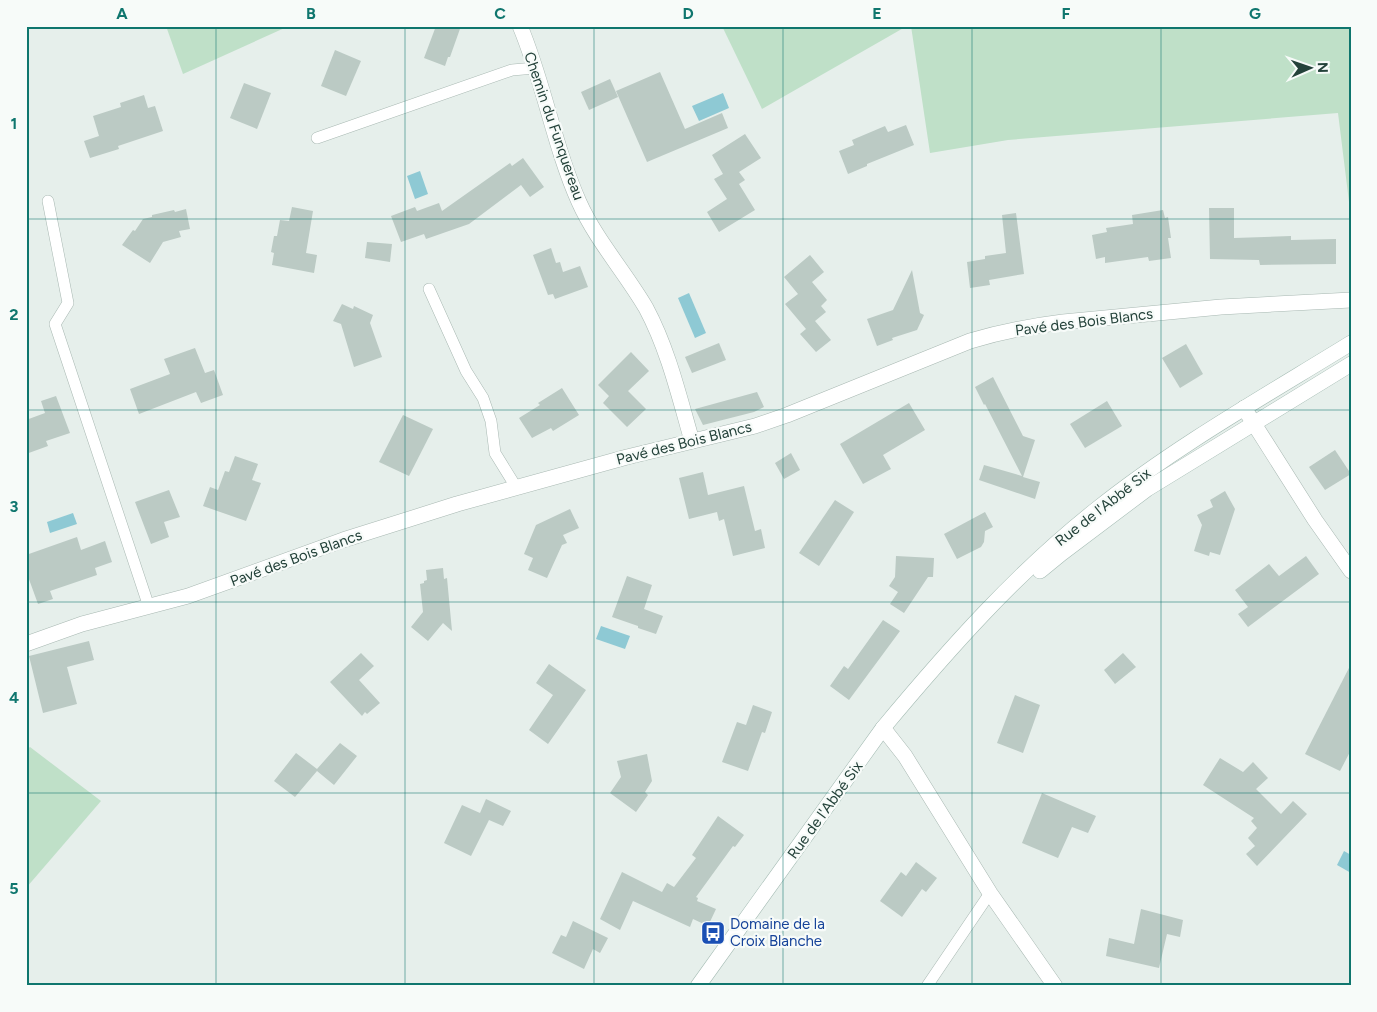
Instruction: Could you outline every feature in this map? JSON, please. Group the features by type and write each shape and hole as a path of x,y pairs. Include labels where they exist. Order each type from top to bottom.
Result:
{"street":[{"name":"Chemin du Funquereau","path":"520,26 573,187 587,219 636,293 655,326 668,360 692,441"},
{"name":"Pavé des Bois Blancs","path":"26,644 82,624 149,607 214,587 372,531 458,504 772,420 970,341 1011,330 1063,322 1221,306 1351,300"},
{"name":"Rue de l'Abbé Six","path":"698,986 883,728 915,690 1018,579 1098,508 1188,444 1351,343"},
{"name":"Rue de l'Abbé Six","path":"960,641 1062,553 1128,502 1351,364"},
{"path":"1244,408 1315,520 1351,572"},
{"path":"883,728 905,756 990,893 1055,986"}],"lane":[{"path":"317,138 512,70 535,68"},
{"path":"48,201 68,303 55,324 149,607"},
{"path":"429,289 466,371 483,398 491,421 495,454 516,487"},
{"path":"927,986 990,893"}],"green space":[{"path":"166,26 289,26 183,74"},
{"path":"722,26 907,26 762,109"},
{"path":"911,26 1351,26 1351,218 1338,113 1008,140 930,153"},
{"path":"30,747 101,801 26,888 26,750"}],"water":[{"path":"723,93 729,108 699,121 692,106"},
{"path":"420,171 428,194 415,199 407,176"},
{"path":"689,293 706,333 695,338 678,298"},
{"path":"73,513 77,524 50,533 47,522"},
{"path":"601,626 630,636 625,649 596,639"},
{"path":"1344,851 1351,855 1351,873 1337,865"}],"building":[{"path":"436,26 461,26 445,66 424,58"},
{"path":"335,50 361,61 346,96 321,86"},
{"path":"660,72 685,129 722,113 728,128 647,162 616,91"},
{"path":"610,79 618,97 589,110 581,92"},
{"path":"244,83 271,93 257,129 230,118"},
{"path":"144,95 148,108 155,106 163,131 118,146 119,149 90,158 84,141 99,136 93,116 121,107 120,103"},
{"path":"906,125 914,145 867,164 867,166 848,174 839,151 854,145 852,140 885,126 888,132"},
{"path":"745,134 761,158 739,172 745,180 739,184 755,210 719,232 707,212 727,199 714,179 723,174 712,155"},
{"path":"523,158 544,187 530,197 521,185 469,224 426,239 424,234 401,242 391,216 415,207 417,211 439,203 442,211 510,163 512,166"},
{"path":"292,207 313,211 306,253 317,255 314,273 272,265 274,253 271,252 274,236 277,236 280,220 289,221"},
{"path":"1209,208 1234,208 1234,238 1291,236 1291,240 1336,239 1336,264 1260,265 1259,260 1210,259"},
{"path":"186,209 190,229 179,231 181,237 163,242 150,263 122,245 143,219 152,217 152,215"},
{"path":"1163,210 1165,218 1168,217 1171,238 1168,238 1171,258 1149,261 1148,257 1105,263 1105,257 1096,259 1092,235 1107,232 1106,228 1133,224 1132,215"},
{"path":"1016,213 1024,274 989,280 990,285 970,288 967,262 985,259 985,256 1006,253 1002,215"},
{"path":"367,242 392,244 390,262 365,258"},
{"path":"551,248 556,263 560,262 563,272 580,266 588,287 555,299 553,294 548,295 533,255"},
{"path":"810,255 824,272 812,282 827,300 821,306 826,312 815,321 831,340 816,352 800,334 806,329 785,304 798,294 784,277"},
{"path":"912,270 920,313 924,315 917,330 892,338 893,340 877,346 867,319 893,310"},
{"path":"342,304 353,309 354,306 373,315 370,323 382,357 354,367 341,324 333,321"},
{"path":"719,343 726,360 692,373 685,357"},
{"path":"1186,344 1203,374 1180,388 1162,358"},
{"path":"195,348 205,373 214,370 223,395 201,403 196,392 139,414 130,389 170,374 164,359"},
{"path":"631,352 649,371 628,391 646,409 627,427 603,403 609,396 598,385"},
{"path":"993,377 1023,436 1035,440 1023,477 1040,482 1035,499 979,480 984,465 1022,476 975,387"},
{"path":"562,388 579,415 553,431 551,428 532,438 519,418"},
{"path":"757,392 764,407 754,412 703,425 695,409"},
{"path":"56,396 70,433 46,441 48,446 26,454 26,420 45,413 41,401"},
{"path":"1107,401 1122,426 1085,448 1070,424"},
{"path":"909,403 925,430 883,455 891,469 863,484 840,444"},
{"path":"403,415 433,429 409,476 379,462"},
{"path":"1335,450 1351,474 1325,490 1309,467"},
{"path":"791,453 800,470 784,479 775,463"},
{"path":"235,456 258,464 252,480 261,483 246,521 203,506 210,487 218,490 225,471 229,472"},
{"path":"703,472 708,495 744,486 755,531 761,529 765,548 733,556 724,519 719,521 717,512 689,519 679,478"},
{"path":"169,490 180,517 164,522 169,537 151,544 135,502"},
{"path":"1225,491 1235,509 1220,555 1210,552 1209,556 1194,551 1202,525 1197,515 1213,507 1210,500"},
{"path":"835,500 854,512 819,566 799,553"},
{"path":"570,509 579,528 563,535 567,543 562,545 547,578 528,570 533,558 524,554 536,525"},
{"path":"985,512 993,527 985,531 984,542 981,547 957,559 944,534"},
{"path":"77,537 81,550 105,541 112,562 95,568 97,575 50,591 53,599 38,604 26,571 26,555"},
{"path":"896,556 934,558 933,577 928,577 904,613 890,604 898,592 889,586 895,577"},
{"path":"1306,556 1319,574 1248,627 1238,614 1248,607 1235,590 1269,564 1279,576"},
{"path":"443,568 444,579 447,578 452,631 443,623 428,641 411,627 423,612 420,584 427,580 426,570"},
{"path":"627,576 652,585 644,609 663,616 656,634 612,617"},
{"path":"883,620 900,631 849,700 830,686 844,666 848,669"},
{"path":"89,641 94,660 67,667 77,704 43,713 29,656"},
{"path":"361,653 374,666 359,680 380,703 362,716 330,682"},
{"path":"1123,653 1136,667 1115,684 1104,670"},
{"path":"549,664 586,690 548,744 529,730 553,695 536,683"},
{"path":"1351,664 1351,750 1340,771 1305,754"},
{"path":"1015,695 1040,705 1023,753 997,743"},
{"path":"753,705 772,712 765,733 762,732 748,771 722,762 737,722 746,725"},
{"path":"340,743 357,756 334,785 317,771 295,797 274,781 296,753 317,769"},
{"path":"647,754 652,781 645,792 648,795 636,812 610,793 621,777 617,761"},
{"path":"1220,758 1243,772 1253,762 1268,778 1256,789 1281,814 1293,801 1307,814 1257,866 1246,854 1255,846 1248,838 1257,828 1251,821 1254,818 1203,785"},
{"path":"1042,793 1096,816 1088,833 1072,827 1058,858 1022,843"},
{"path":"486,799 511,811 503,826 489,820 471,856 444,843 462,805 480,813"},
{"path":"718,816 744,835 735,847 733,846 696,897 698,898 697,901 716,909 708,926 693,919 690,927 633,901 620,930 600,919 622,872 662,892 667,883 674,887 696,858 692,855"},
{"path":"916,862 937,878 926,892 922,889 902,917 880,901 901,872 906,876"},
{"path":"1141,909 1183,920 1180,937 1167,934 1159,968 1106,956 1109,938 1134,944"},
{"path":"573,921 608,938 600,953 593,949 584,969 552,953 561,935 566,937"}],"place":[{"name":"Domaine de la Croix Blanche","path":"713,933"}]}
